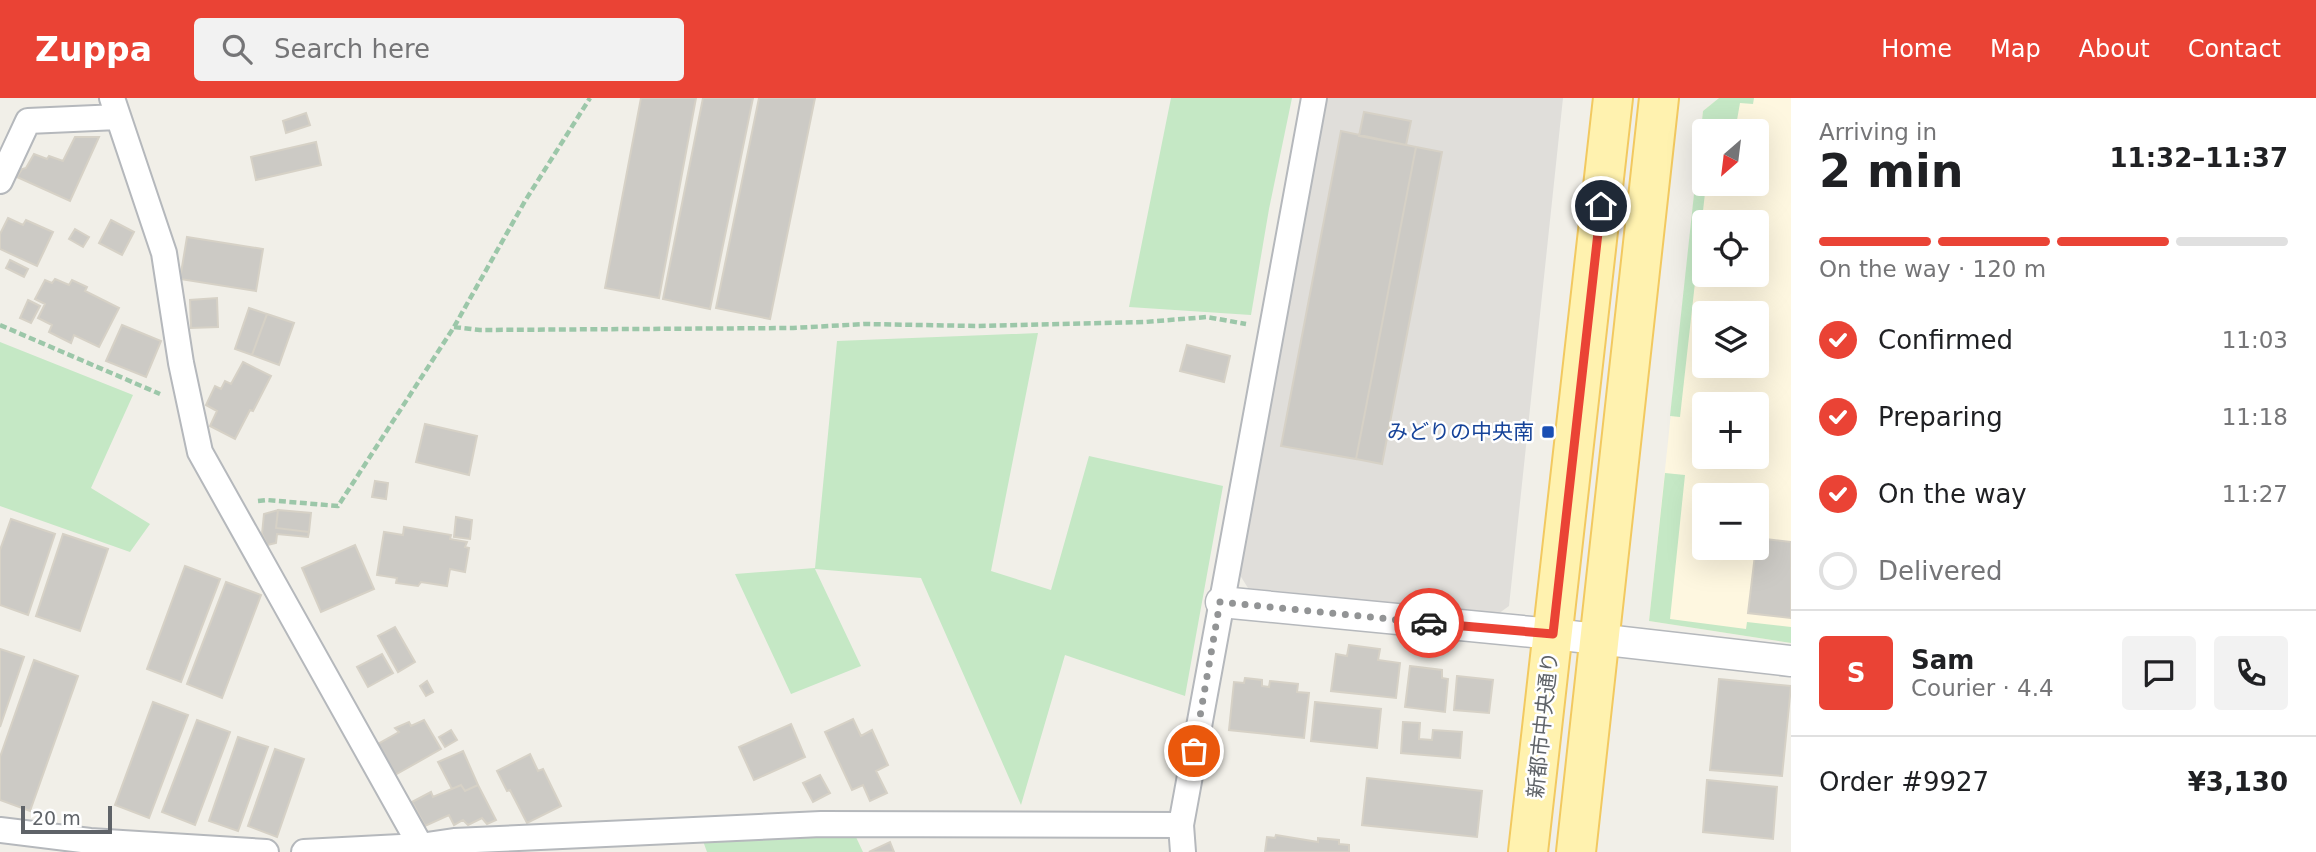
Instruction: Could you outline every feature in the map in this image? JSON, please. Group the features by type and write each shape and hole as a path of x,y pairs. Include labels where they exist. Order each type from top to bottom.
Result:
{"main road":[{"name":"新都市中央通り","path":"1528,852 1613,98"},
{"path":"1576,852 1659,98"}],"street":[{"path":"1183,852 1181,825 1314,98"},
{"path":"0,181 28,121 115,107 164,253 200,452 422,849"},
{"path":"1220,602 1553,634 1791,661"},
{"path":"304,852 422,849 454,841 821,824 1181,825"},
{"path":"0,830 90,841 265,852"}],"path":[{"path":"229,505 267,500 338,506 454,327 525,201 590,98"},
{"path":"454,327 480,330 793,328 864,324 977,326 1207,317 1271,328"},
{"path":"0,325 190,407"}],"shaded area":[{"path":"1327,98 1563,98 1509,606 1498,614 1248,588 1238,572"},
{"path":"1719,98 1791,98 1791,643 1649,621 1692,215 1692,287 1769,287 1769,210 1693,210 1694,196 1769,196 1769,119 1702,119 1703,111"}],"green space":[{"path":"1171,98 1292,98 1251,315 1129,307"},
{"path":"1719,98 1754,98 1753,104 1740,103 1737,119 1702,119 1703,111"},
{"path":"1694,196 1705,196 1703,210 1692,210"},
{"path":"1692,213 1692,287 1695,287 1680,417 1670,416"},
{"path":"1038,333 991,571 1051,590 1089,456 1223,486 1185,696 1065,655 1021,805 921,578 815,569 861,666 791,694 735,574 815,568 837,341"},
{"path":"0,342 133,395 91,488 150,524 130,552 0,506"},
{"path":"1665,473 1685,475 1670,619 1746,629 1747,622 1791,627 1791,643 1649,621"},
{"path":"855,835 863,852 707,852 703,841"}],"building":[{"path":"641,98 696,98 659,298 605,288"},
{"path":"703,98 753,98 710,309 663,299"},
{"path":"759,98 815,98 770,319 716,308"},
{"path":"1364,112 1411,121 1406,145 1359,136"},
{"path":"306,113 310,125 286,133 283,121"},
{"path":"1341,131 1416,147 1356,459 1281,446"},
{"path":"75,137 99,137 70,201 17,177 34,154 63,161"},
{"path":"316,142 321,165 256,180 251,157"},
{"path":"1416,147 1442,152 1382,464 1356,459"},
{"path":"8,218 23,225 26,220 53,232 37,266 0,249 0,234"},
{"path":"111,220 134,232 122,255 99,243"},
{"path":"75,229 89,237 83,247 69,239"},
{"path":"187,237 263,249 256,291 180,279"},
{"path":"10,260 28,269 24,277 6,268"},
{"path":"55,279 69,285 72,280 87,287 85,291 119,308 99,347 74,335 71,343 49,332 52,325 38,318 45,304 35,299 45,280 52,283"},
{"path":"217,298 218,327 191,328 190,300"},
{"path":"28,300 40,306 31,323 20,318"},
{"path":"249,308 267,314 252,355 235,349"},
{"path":"267,314 294,323 279,365 252,355"},
{"path":"122,325 161,341 146,377 106,361"},
{"path":"1187,345 1230,356 1224,382 1180,371"},
{"path":"243,362 271,376 235,439 210,426 217,411 206,405 215,386 221,389 225,381 231,384"},
{"path":"425,424 477,436 469,475 416,462"},
{"path":"375,481 388,483 386,499 372,497"},
{"path":"278,510 311,513 309,532 276,528"},
{"path":"278,510 276,528 309,532 308,537 277,534 276,543 267,545 262,534 264,514"},
{"path":"456,517 472,520 470,539 454,537"},
{"path":"11,519 55,534 28,615 0,605 0,550"},
{"path":"404,527 451,535 450,539 467,542 465,547 469,548 465,572 450,569 447,586 421,582 418,586 396,583 397,578 377,575 384,532 403,535"},
{"path":"63,534 108,549 80,631 36,616"},
{"path":"1769,539 1791,542 1791,618 1748,613 1754,560 1769,560"},
{"path":"355,545 374,589 321,612 302,568"},
{"path":"185,566 220,579 181,682 147,669"},
{"path":"226,582 261,595 222,698 187,684"},
{"path":"395,627 415,662 398,672 378,636"},
{"path":"1349,645 1380,649 1378,660 1400,663 1396,698 1331,691 1336,654 1347,656"},
{"path":"0,649 24,657 0,727"},
{"path":"382,654 393,673 368,687 357,667"},
{"path":"34,660 78,676 30,811 0,800 0,757"},
{"path":"1410,666 1442,670 1442,678 1448,679 1445,712 1405,707"},
{"path":"1457,676 1493,680 1489,713 1454,710"},
{"path":"1245,678 1262,680 1262,686 1269,687 1270,681 1298,684 1297,692 1309,693 1304,738 1229,730 1234,682 1244,683"},
{"path":"1719,679 1791,686 1782,776 1710,770"},
{"path":"427,681 433,692 426,696 420,686"},
{"path":"153,702 188,715 149,818 115,805"},
{"path":"1315,702 1381,709 1377,748 1311,741"},
{"path":"853,719 861,736 872,730 888,765 876,771 887,793 870,801 863,785 852,790 825,732"},
{"path":"197,720 230,732 195,825 162,812"},
{"path":"424,720 441,749 395,775 378,744 399,732 395,728 409,722 411,726"},
{"path":"1403,722 1420,723 1419,739 1432,740 1433,730 1462,732 1460,758 1401,753"},
{"path":"791,724 805,757 754,780 739,747"},
{"path":"451,730 457,740 445,747 439,737"},
{"path":"238,737 268,747 238,831 209,821"},
{"path":"275,749 304,759 277,837 248,826"},
{"path":"463,751 478,785 465,791 461,785 452,789 438,762"},
{"path":"530,754 538,771 543,769 561,806 527,823 497,771"},
{"path":"820,775 830,793 813,802 803,783"},
{"path":"1367,778 1482,791 1477,837 1362,825"},
{"path":"1707,780 1777,787 1773,839 1703,832"},
{"path":"461,785 465,791 478,785 496,820 487,824 482,818 468,825 463,820 454,825 449,815 425,826 412,802 431,792 433,797"},
{"path":"1276,835 1318,842 1318,838 1339,840 1339,844 1349,845 1349,852 1265,852 1267,837 1275,838"},
{"path":"890,842 894,852 869,852"}],"way so far":[{"path":"1194,751 1220,602 1429,623"}],"place":[{"name":"みどりの中央南","path":"1548,432"}],"route":[{"path":"1429,623 1553,634 1601,206"}]}
